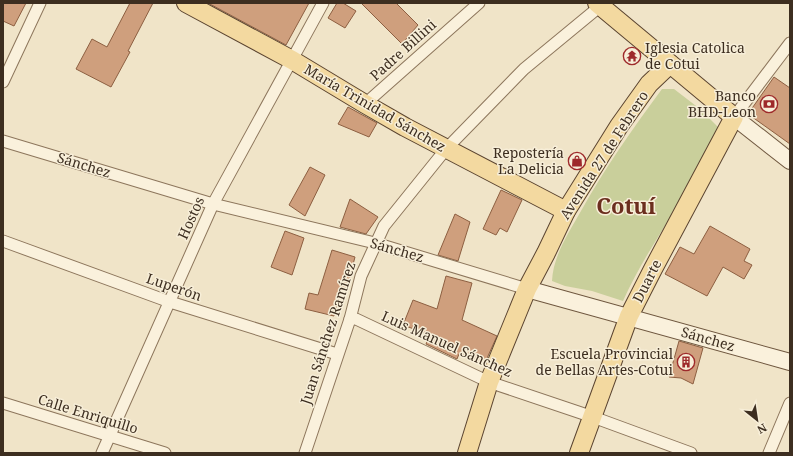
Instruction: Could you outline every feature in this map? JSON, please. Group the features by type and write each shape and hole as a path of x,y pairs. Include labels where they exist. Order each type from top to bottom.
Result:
{"main road":[{"name":"María Trinidad Sánchez","path":"186,3 292,60 365,104 446,149 566,211"},
{"path":"601,4 670,64 790,161"},
{"name":"Avenida 27 de Febrero","path":"467,453 489,382 527,289 566,211 649,84 670,64"},
{"name":"Duarte","path":"578,453 593,417 629,316 652,269 734,117"},
{"name":"Sánchez","path":"527,289 629,316 790,362"}],"street":[{"path":"3,82 40,3"},
{"name":"Hostos","path":"102,453 213,204 323,3"},
{"name":"Padre Billini","path":"365,104 479,3"},
{"name":"Juan Sánchez Ramírez","path":"305,453 350,319 361,276 384,226 446,149 524,68 601,4"},
{"path":"734,117 790,42"},
{"name":"Sánchez","path":"3,141 213,204 375,243 527,289"},
{"name":"Luperón","path":"3,241 170,302 338,354"},
{"name":"Luis Manuel Sánchez","path":"350,319 356,319 489,382 593,417 691,453"},
{"name":"Calle Enriquillo","path":"3,403 165,453"},
{"path":"769,453 790,403"}],"green space":[{"path":"662,89 674,89 700,109 720,129 697,173 649,252 623,301 592,291 565,286 552,281 558,253 590,195 630,133"}],"building":[{"path":"3,3 26,3 14,26 3,21"},
{"path":"130,3 153,3 128,51 130,52 111,87 76,69 92,39 107,47"},
{"path":"208,3 309,3 286,45"},
{"path":"337,3 343,3 356,11 345,28 328,18"},
{"path":"361,3 396,3 418,25 402,44"},
{"name":"Banco BHD-Leon","path":"774,77 790,88 790,144 748,114"},
{"path":"348,107 377,123 369,137 338,124"},
{"path":"310,167 325,175 305,216 289,205"},
{"path":"501,190 522,200 507,232 500,228 496,235 483,229"},
{"path":"350,199 378,217 366,234 340,227"},
{"path":"455,214 470,222 458,261 438,255"},
{"path":"710,226 750,249 744,261 752,265 744,279 723,267 707,296 665,274 680,247 694,254"},
{"path":"285,231 304,238 292,275 271,267"},
{"path":"332,250 355,257 345,295 340,293 334,316 305,309 309,293 318,295"},
{"path":"446,276 472,283 462,320 497,336 484,365 459,354 457,359 426,344 430,335 403,325 413,300 437,309"},
{"name":"Escuela Provincial de Bellas Artes-Cotui","path":"679,341 703,348 693,384 681,378 669,377"}],"place":[{"name":"Iglesia Catolica de Cotui","path":"632,56"},
{"name":"Banco BHD-Leon","path":"769,104"},
{"name":"Repostería La Delicia","path":"577,161"},
{"name":"Escuela Provincial de Bellas Artes-Cotui","path":"686,362"}],"district":[{"name":"Cotuí","path":"626,206"}]}
